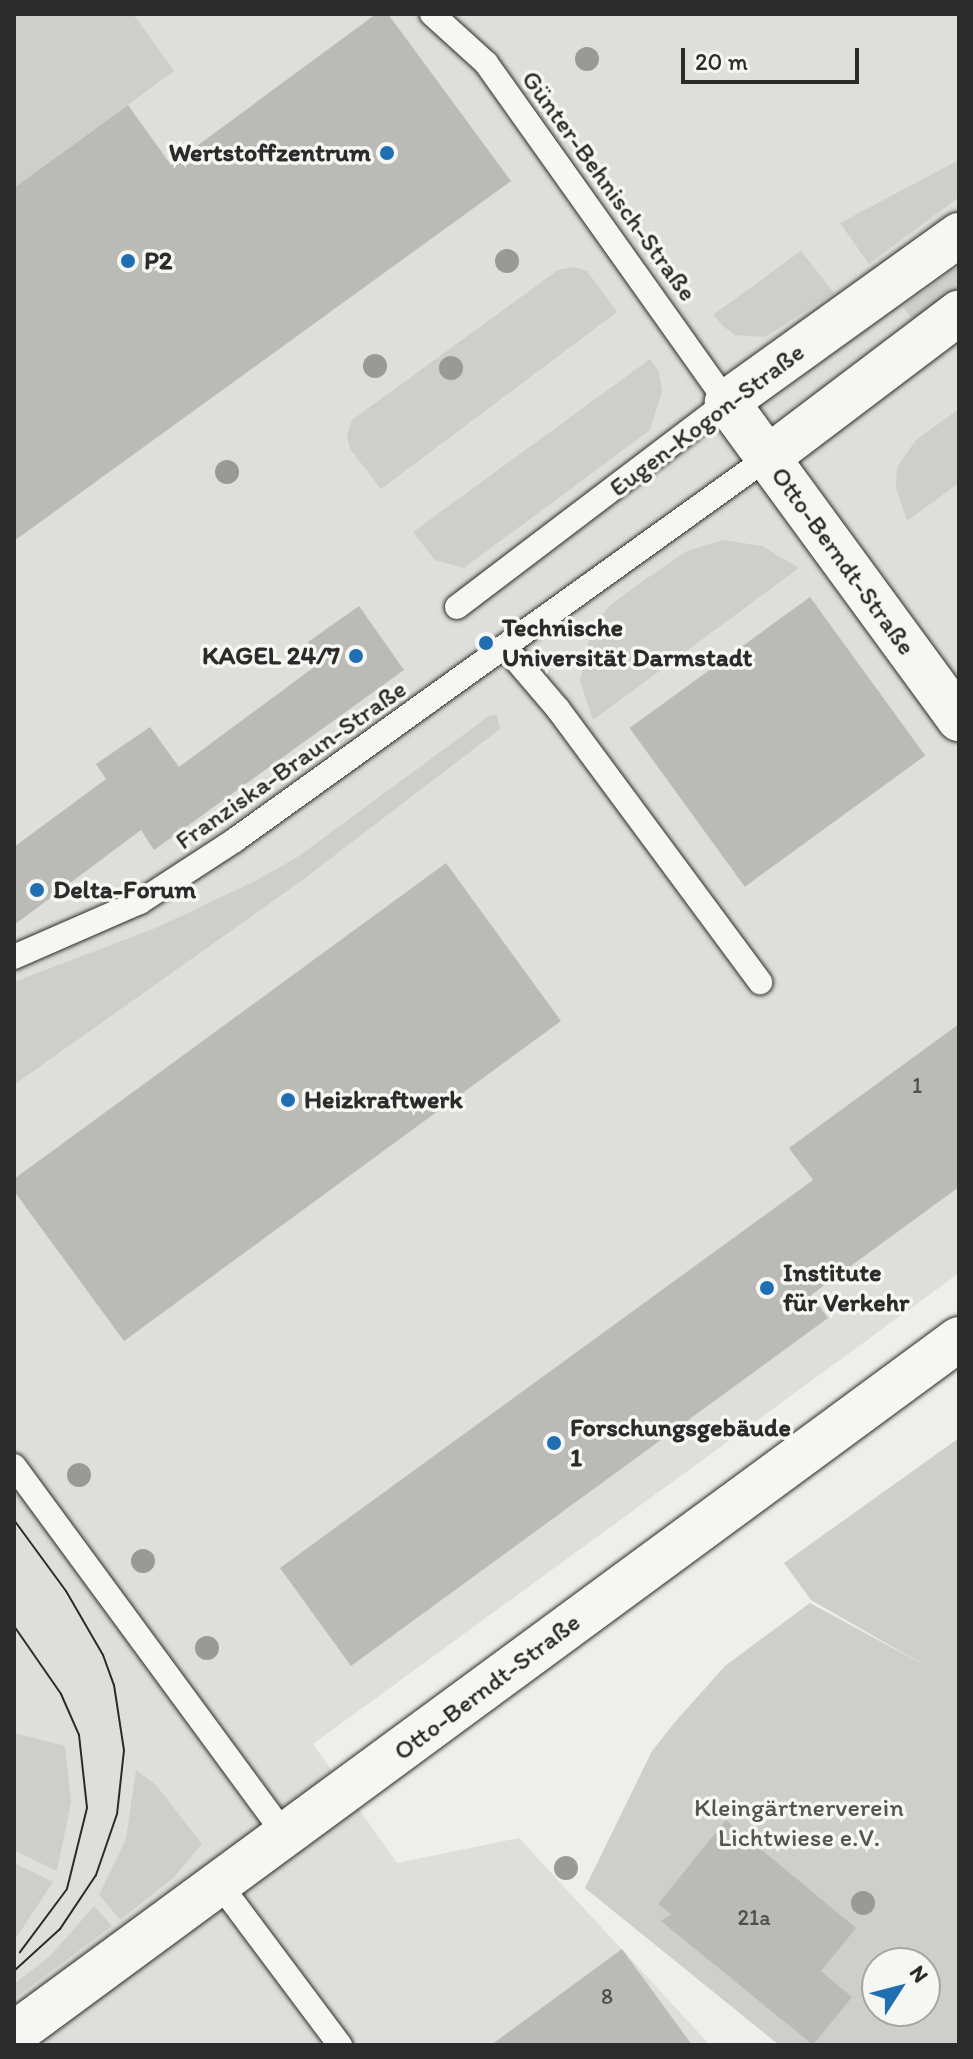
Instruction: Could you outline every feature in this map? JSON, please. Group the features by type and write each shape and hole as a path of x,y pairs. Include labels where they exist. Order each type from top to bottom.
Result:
{"street":[{"name":"Eugen-Kogon-Straße","path":"727,402 959,235"},
{"path":"767,458 959,313"},
{"name":"Otto-Berndt-Straße","path":"727,402 959,719"},
{"name":"Otto-Berndt-Straße","path":"14,2034 221,1886 959,1339"}],"lane":[{"name":"Günter-Behnisch-Straße","path":"432,14 486,63 727,402"},
{"name":"Eugen-Kogon-Straße","path":"457,607 727,402"},
{"path":"760,982 558,709 506,648 767,458"},
{"name":"Franziska-Braun-Straße","path":"14,957 140,902 506,648"},
{"path":"14,1466 287,1837"},
{"path":"221,1886 340,2045"}],"shaded area":[{"name":"Technische Universität Darmstadt","path":"14,14 959,14 959,1273 313,1744 397,1863 519,1838 710,2045 14,2045"}],"green space":[{"path":"14,14 133,14 174,71 14,188"},
{"path":"959,160 959,197 869,264 840,223"},
{"path":"801,251 834,293 765,337 735,335 713,315"},
{"path":"959,266 959,288 914,321 903,307"},
{"path":"574,267 587,271 617,312 381,489 350,449 347,436 352,420 558,270"},
{"path":"650,359 659,372 662,392 650,430 464,568 435,560 413,532"},
{"path":"959,409 959,483 907,521 896,488 897,467 916,440"},
{"path":"723,540 762,546 799,568 593,720 580,681 591,630 610,605 687,551"},
{"path":"497,715 500,729 301,881 14,1085 14,982 158,927 257,880 299,856 489,716"},
{"path":"959,1438 957,1684 811,1600 784,1563"},
{"name":"Kleingärtnerverein Lichtwiese e.V.","path":"810,1603 959,1684 959,2045 779,2045 585,1888 652,1751 725,1666"},
{"path":"14,1733 65,1746 71,1802 57,1871 14,1850"},
{"path":"136,1770 156,1785 202,1844 174,1877 120,1920 99,1895 126,1839"},
{"path":"14,1863 53,1882 14,1941"},
{"path":"94,1906 112,1926 14,1999 14,1984 50,1956"}],"building":[{"path":"376,14 388,14 511,181 14,541 14,188 128,105 171,165"},
{"path":"810,597 925,756 745,887 630,728"},
{"path":"359,606 404,670 154,850 141,830 14,925 14,847 106,779 96,764 150,727 179,767 321,662 308,642"},
{"name":"Heizkraftwerk","path":"446,863 561,1021 124,1341 14,1191 14,1179"},
{"name":"Forschungsgebäude 1","path":"959,1024 959,1187 811,1295 828,1318 351,1666 280,1568 813,1180 789,1148"},
{"path":"726,1820 856,1928 821,1971 852,1997 813,2045 661,1921 671,1914 658,1904"},
{"path":"622,1949 692,2045 491,2045"}],"tram line":[{"path":"14,1520 66,1591 103,1655 114,1685 124,1750 117,1814 96,1875 60,1929 14,1971"},
{"path":"14,1626 61,1694 79,1735 87,1808 67,1889 20,1952"}],"place":[{"name":"Wertstoffzentrum","path":"387,153"},
{"name":"P2","path":"128,261"},
{"name":"Technische Universität Darmstadt","path":"486,643"},
{"name":"KAGEL 24/7","path":"356,656"},
{"name":"Delta-Forum","path":"37,890"},
{"name":"Heizkraftwerk","path":"288,1100"},
{"name":"Institute für Verkehr","path":"767,1288"},
{"name":"Forschungsgebäude 1","path":"554,1443"}]}
